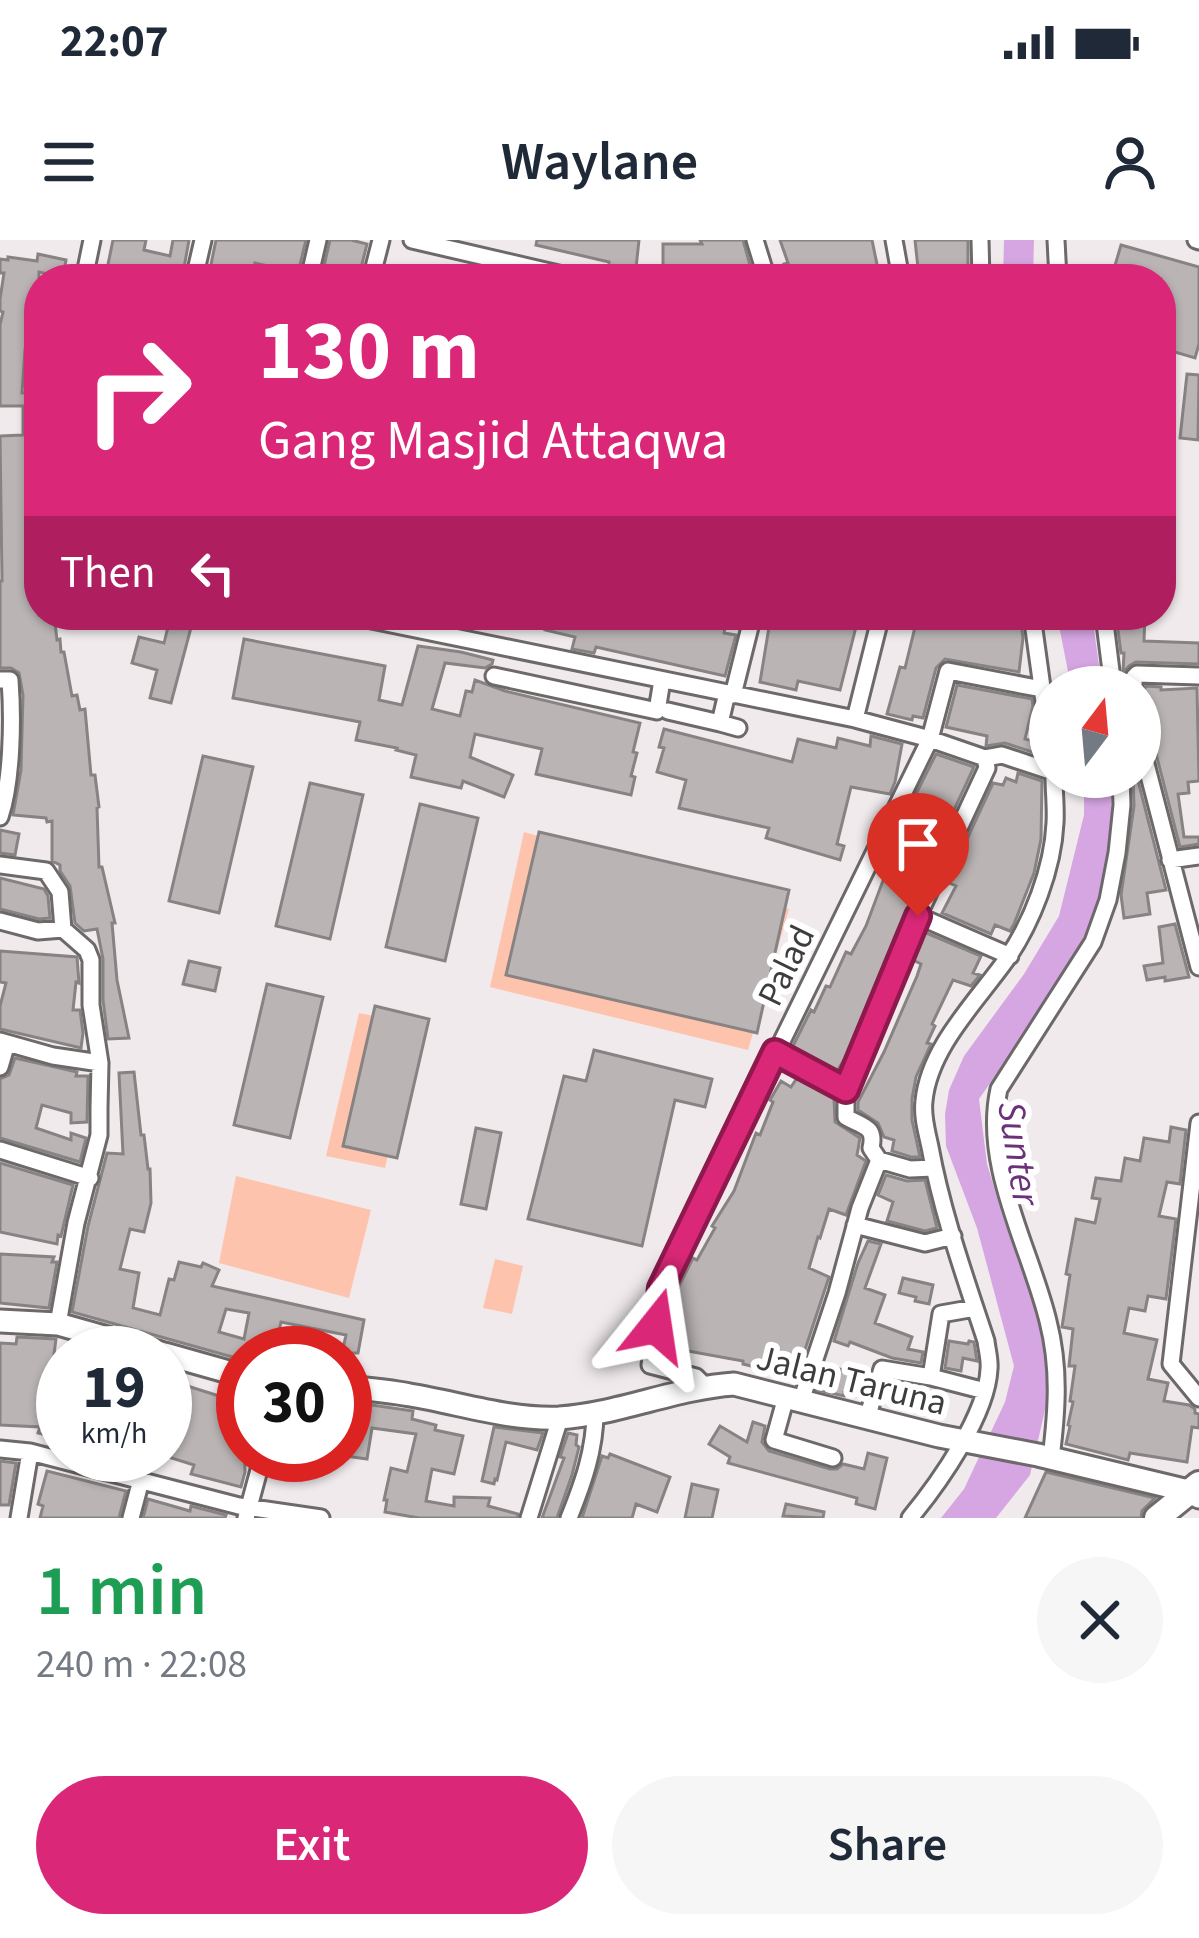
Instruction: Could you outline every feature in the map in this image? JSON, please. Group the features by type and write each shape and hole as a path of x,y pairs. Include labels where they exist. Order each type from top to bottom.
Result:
{"main road":[{"path":"1157,1518 1196,1490"}],"street":[{"path":"412,240 515,264"},
{"path":"419,630 855,719 985,758 1002,754 1029,765"},
{"path":"720,723 749,630"},
{"path":"855,719 877,630"},
{"path":"1034,630 1039,666"},
{"path":"1107,630 1111,666"},
{"path":"561,690 568,661"},
{"name":"Palad","path":"705,1386 696,1377 650,1365 661,1288 930,739 948,671 1029,686"},
{"path":"1161,675 1199,676"},
{"path":"494,676 657,712 662,680"},
{"path":"0,680 10,680 12,708 1,817"},
{"path":"668,711 738,728"},
{"path":"934,1168 910,1169 879,1160 872,1148 871,1130 846,1118 846,1090 918,916 987,767 985,758"},
{"path":"910,1518 968,1441 989,1368 986,1341 934,1168 923,1114 929,1077 944,1046 1010,956 1034,907 1055,826 1053,798"},
{"path":"1044,1456 1058,1390 1057,1362 1048,1317 1013,1215 994,1131 994,1109 999,1089 1093,942 1108,900 1122,798"},
{"path":"1154,798 1199,967"},
{"path":"1170,860 1199,856"},
{"path":"0,865 46,871 60,892 64,929 87,950 91,961 91,1005 100,1063 99,1135 76,1223 58,1324"},
{"path":"918,916 1010,956"},
{"path":"0,921 38,932 64,929"},
{"path":"0,1067 3,1042 100,1063"},
{"path":"775,1052 846,1090"},
{"path":"1199,1123 1171,1364 1199,1397"},
{"path":"0,1150 90,1178"},
{"path":"833,1458 774,1440 837,1293 879,1160"},
{"path":"855,1225 925,1243 952,1236"},
{"path":"931,1377 941,1314 975,1308"},
{"path":"0,1321 65,1326"},
{"path":"867,1418 882,1369 985,1391"},
{"name":"Jalan Taruna","path":"372,1390 480,1410 560,1418 734,1384 1196,1490"},
{"path":"569,1518 585,1479 595,1412"},
{"path":"529,1518 560,1418"},
{"path":"0,1449 36,1454"},
{"path":"20,1518 30,1452"},
{"path":"131,1518 140,1482"},
{"path":"147,1482 248,1513 321,1518"},
{"path":"248,1513 256,1482"}],"shaded area":[{"path":"1004,240 1034,240 1033,264 1003,264"},
{"path":"1060,630 1094,630 1099,666 1067,666"},
{"path":"1084,798 1111,798 1112,842 1099,917 1054,992 979,1099 987,1164 1004,1220 1041,1309 1048,1397 1030,1475 996,1518 941,1518 964,1489 1005,1402 1014,1366 977,1228 946,1146 949,1090 964,1056 1024,974 1059,916"},
{"path":"524,832 789,909 748,1050 490,987"},
{"path":"359,1013 418,1025 385,1168 326,1156"},
{"path":"236,1176 371,1210 349,1298 219,1263"},
{"path":"495,1259 523,1266 512,1314 483,1308"}],"building":[{"path":"113,240 146,240 144,250 170,256 173,240 189,240 185,264 108,264"},
{"path":"216,240 306,240 300,264 211,264"},
{"path":"330,240 367,244 362,264 324,264"},
{"path":"537,240 639,240 636,264 609,264 536,245"},
{"path":"700,240 743,240 750,264 663,264 663,244 702,244"},
{"path":"780,240 872,240 877,264 784,264 788,263"},
{"path":"915,240 968,240 968,264 918,264"},
{"path":"1121,245 1199,267 1195,358 1176,352 1176,264 1115,264"},
{"path":"38,254 66,260 65,264 24,264 24,630 56,630 72,696 77,695 80,710 85,709 99,807 99,867 115,923 117,980 129,1038 108,1039 97,929 84,931 75,923 70,886 60,865 52,861 52,821 13,815 21,770 23,695 19,673 0,668 0,436 23,435 23,406 0,406 4,273 0,273 0,259 37,261"},
{"path":"1187,374 1199,375 1198,440 1180,438"},
{"path":"167,630 190,630 171,703 150,698 157,670 132,663 139,637 164,643"},
{"path":"545,630 725,630 736,635 725,676 596,647 594,653 572,649 575,637"},
{"path":"769,630 855,630 840,690 798,681 796,690 760,682"},
{"path":"914,630 1022,630 1019,672 945,659 936,668 923,718 887,714 900,667 905,668"},
{"path":"1118,630 1144,630 1144,641 1199,643 1199,664 1136,662 1123,666"},
{"path":"244,639 385,666 379,700 402,705 418,646 493,660 485,668 445,663 432,709 460,716 466,691 472,692 475,680 640,723 631,795 536,774 542,749 475,734 470,757 513,775 504,797 463,781 461,788 411,777 416,755 356,740 360,722 233,698"},
{"path":"957,685 1029,698 1025,739 1029,751 1005,743 986,746 987,736 946,727"},
{"path":"1197,688 1199,781 1188,782 1189,793 1178,794 1184,837 1199,837 1199,844 1180,847 1161,773 1161,690"},
{"path":"664,729 792,762 798,739 836,748 838,738 870,746 871,736 902,744 890,794 851,787 837,844 844,846 840,860 766,838 769,828 679,808 686,780 657,772"},
{"path":"936,754 974,767 837,1071 792,1048 846,952 851,954 866,926 912,812 908,810"},
{"path":"203,756 253,767 219,913 169,901"},
{"path":"1018,773 1029,777 1029,798 1042,798 1041,839 1034,873 1014,924 1010,931 995,925 991,934 942,913 956,886 947,882 993,783 1003,785 1006,778 1016,782"},
{"path":"310,783 363,795 330,939 276,926"},
{"path":"1134,798 1142,798 1166,890 1147,893 1150,914 1124,918 1121,895"},
{"path":"420,804 478,818 445,961 386,947"},
{"path":"0,830 19,834 15,855 0,853"},
{"path":"539,832 789,890 757,1033 506,975"},
{"path":"0,878 44,889 50,918 0,909"},
{"path":"1175,924 1189,977 1147,980 1144,966 1163,963 1159,927"},
{"path":"924,932 981,956 973,973 980,975 971,986 953,980 932,1024 927,1043 931,1044 912,1099 920,1157 911,1157 892,1151 894,1140 884,1137 878,1123 858,1110 858,1102 917,976 921,964 913,960"},
{"path":"0,951 77,957 79,983 73,1010 80,1010 81,1048 0,1029 6,983 0,982"},
{"path":"189,961 220,968 215,991 183,984"},
{"path":"267,984 323,997 290,1138 234,1125"},
{"path":"375,1006 429,1019 397,1158 343,1146"},
{"path":"594,1050 712,1079 705,1107 675,1100 642,1246 528,1219 564,1076 586,1081"},
{"path":"15,1058 88,1076 87,1122 71,1123 71,1113 42,1105 36,1128 71,1140 71,1133 86,1138 80,1162 0,1138 0,1079 9,1075"},
{"path":"134,1072 151,1203 144,1232 130,1229 120,1269 139,1273 133,1308 160,1315 169,1279 174,1280 179,1262 201,1267 203,1263 219,1270 212,1286 364,1320 363,1326 281,1322 280,1326 246,1326 249,1313 226,1309 221,1326 216,1326 216,1352 192,1346 192,1326 122,1326 72,1312 107,1153 123,1154 119,1073"},
{"path":"797,1078 834,1098 835,1122 860,1138 857,1155 866,1161 846,1215 829,1209 818,1237 809,1268 829,1277 796,1377 743,1361 666,1347 672,1300 734,1191 770,1100 781,1081 791,1087"},
{"path":"1171,1127 1186,1130 1180,1184 1167,1182 1159,1216 1176,1219 1166,1299 1148,1296 1145,1311 1129,1308 1124,1333 1157,1340 1148,1379 1168,1383 1164,1401 1195,1409 1199,1428 1192,1427 1187,1462 1130,1453 1128,1460 1066,1444 1075,1366 1069,1366 1073,1329 1062,1327 1070,1275 1066,1274 1076,1219 1095,1223 1100,1199 1092,1198 1096,1178 1121,1181 1125,1158 1140,1161 1144,1138 1169,1142"},
{"path":"476,1128 501,1133 486,1209 461,1204"},
{"path":"0,1163 73,1185 57,1244 0,1232"},
{"path":"886,1175 925,1180 937,1228 925,1231 887,1221 893,1202 878,1195"},
{"path":"868,1241 881,1244 865,1288 885,1295 875,1323 912,1337 908,1349 923,1352 921,1363 834,1341"},
{"path":"0,1254 54,1257 49,1308 0,1303"},
{"path":"903,1278 933,1285 929,1304 899,1293"},
{"path":"17,1337 36,1338 36,1427 0,1425 0,1343 16,1344"},
{"path":"949,1341 974,1342 977,1361 963,1358 961,1371 945,1368"},
{"path":"825,1366 868,1375 861,1397 817,1390"},
{"path":"890,1383 934,1392 931,1404 887,1393"},
{"path":"192,1387 216,1395 216,1480 192,1474"},
{"path":"372,1405 413,1411 412,1419 463,1436 454,1474 432,1469 426,1501 454,1506 454,1497 490,1498 488,1506 518,1514 517,1518 419,1518 385,1512 391,1468 407,1472 416,1434 372,1428"},
{"path":"753,1422 765,1426 762,1442 769,1451 830,1469 843,1464 864,1469 868,1453 887,1458 875,1509 856,1504 857,1498 728,1463 730,1457 709,1444 720,1426 747,1442"},
{"path":"494,1427 543,1433 537,1450 506,1442 494,1484 482,1481"},
{"path":"568,1433 577,1435 579,1447 572,1475 557,1518 542,1518 564,1458 560,1457"},
{"path":"610,1454 670,1477 657,1512 636,1504 632,1518 582,1518 602,1456"},
{"path":"0,1461 16,1463 9,1505 0,1505"},
{"path":"1046,1472 1155,1498 1141,1518 1025,1518"},
{"path":"44,1482 90,1482 126,1491 119,1518 40,1518 43,1506 38,1504"},
{"path":"692,1484 718,1490 712,1518 685,1518"},
{"path":"148,1499 190,1511 191,1506 226,1515 143,1518"},
{"path":"786,1504 824,1512 823,1518 783,1516"}],"route":[{"path":"656,1326 661,1288 775,1052 846,1090 918,916"}],"water label":[{"name":"Sunter","path":"1020,1153"}]}
